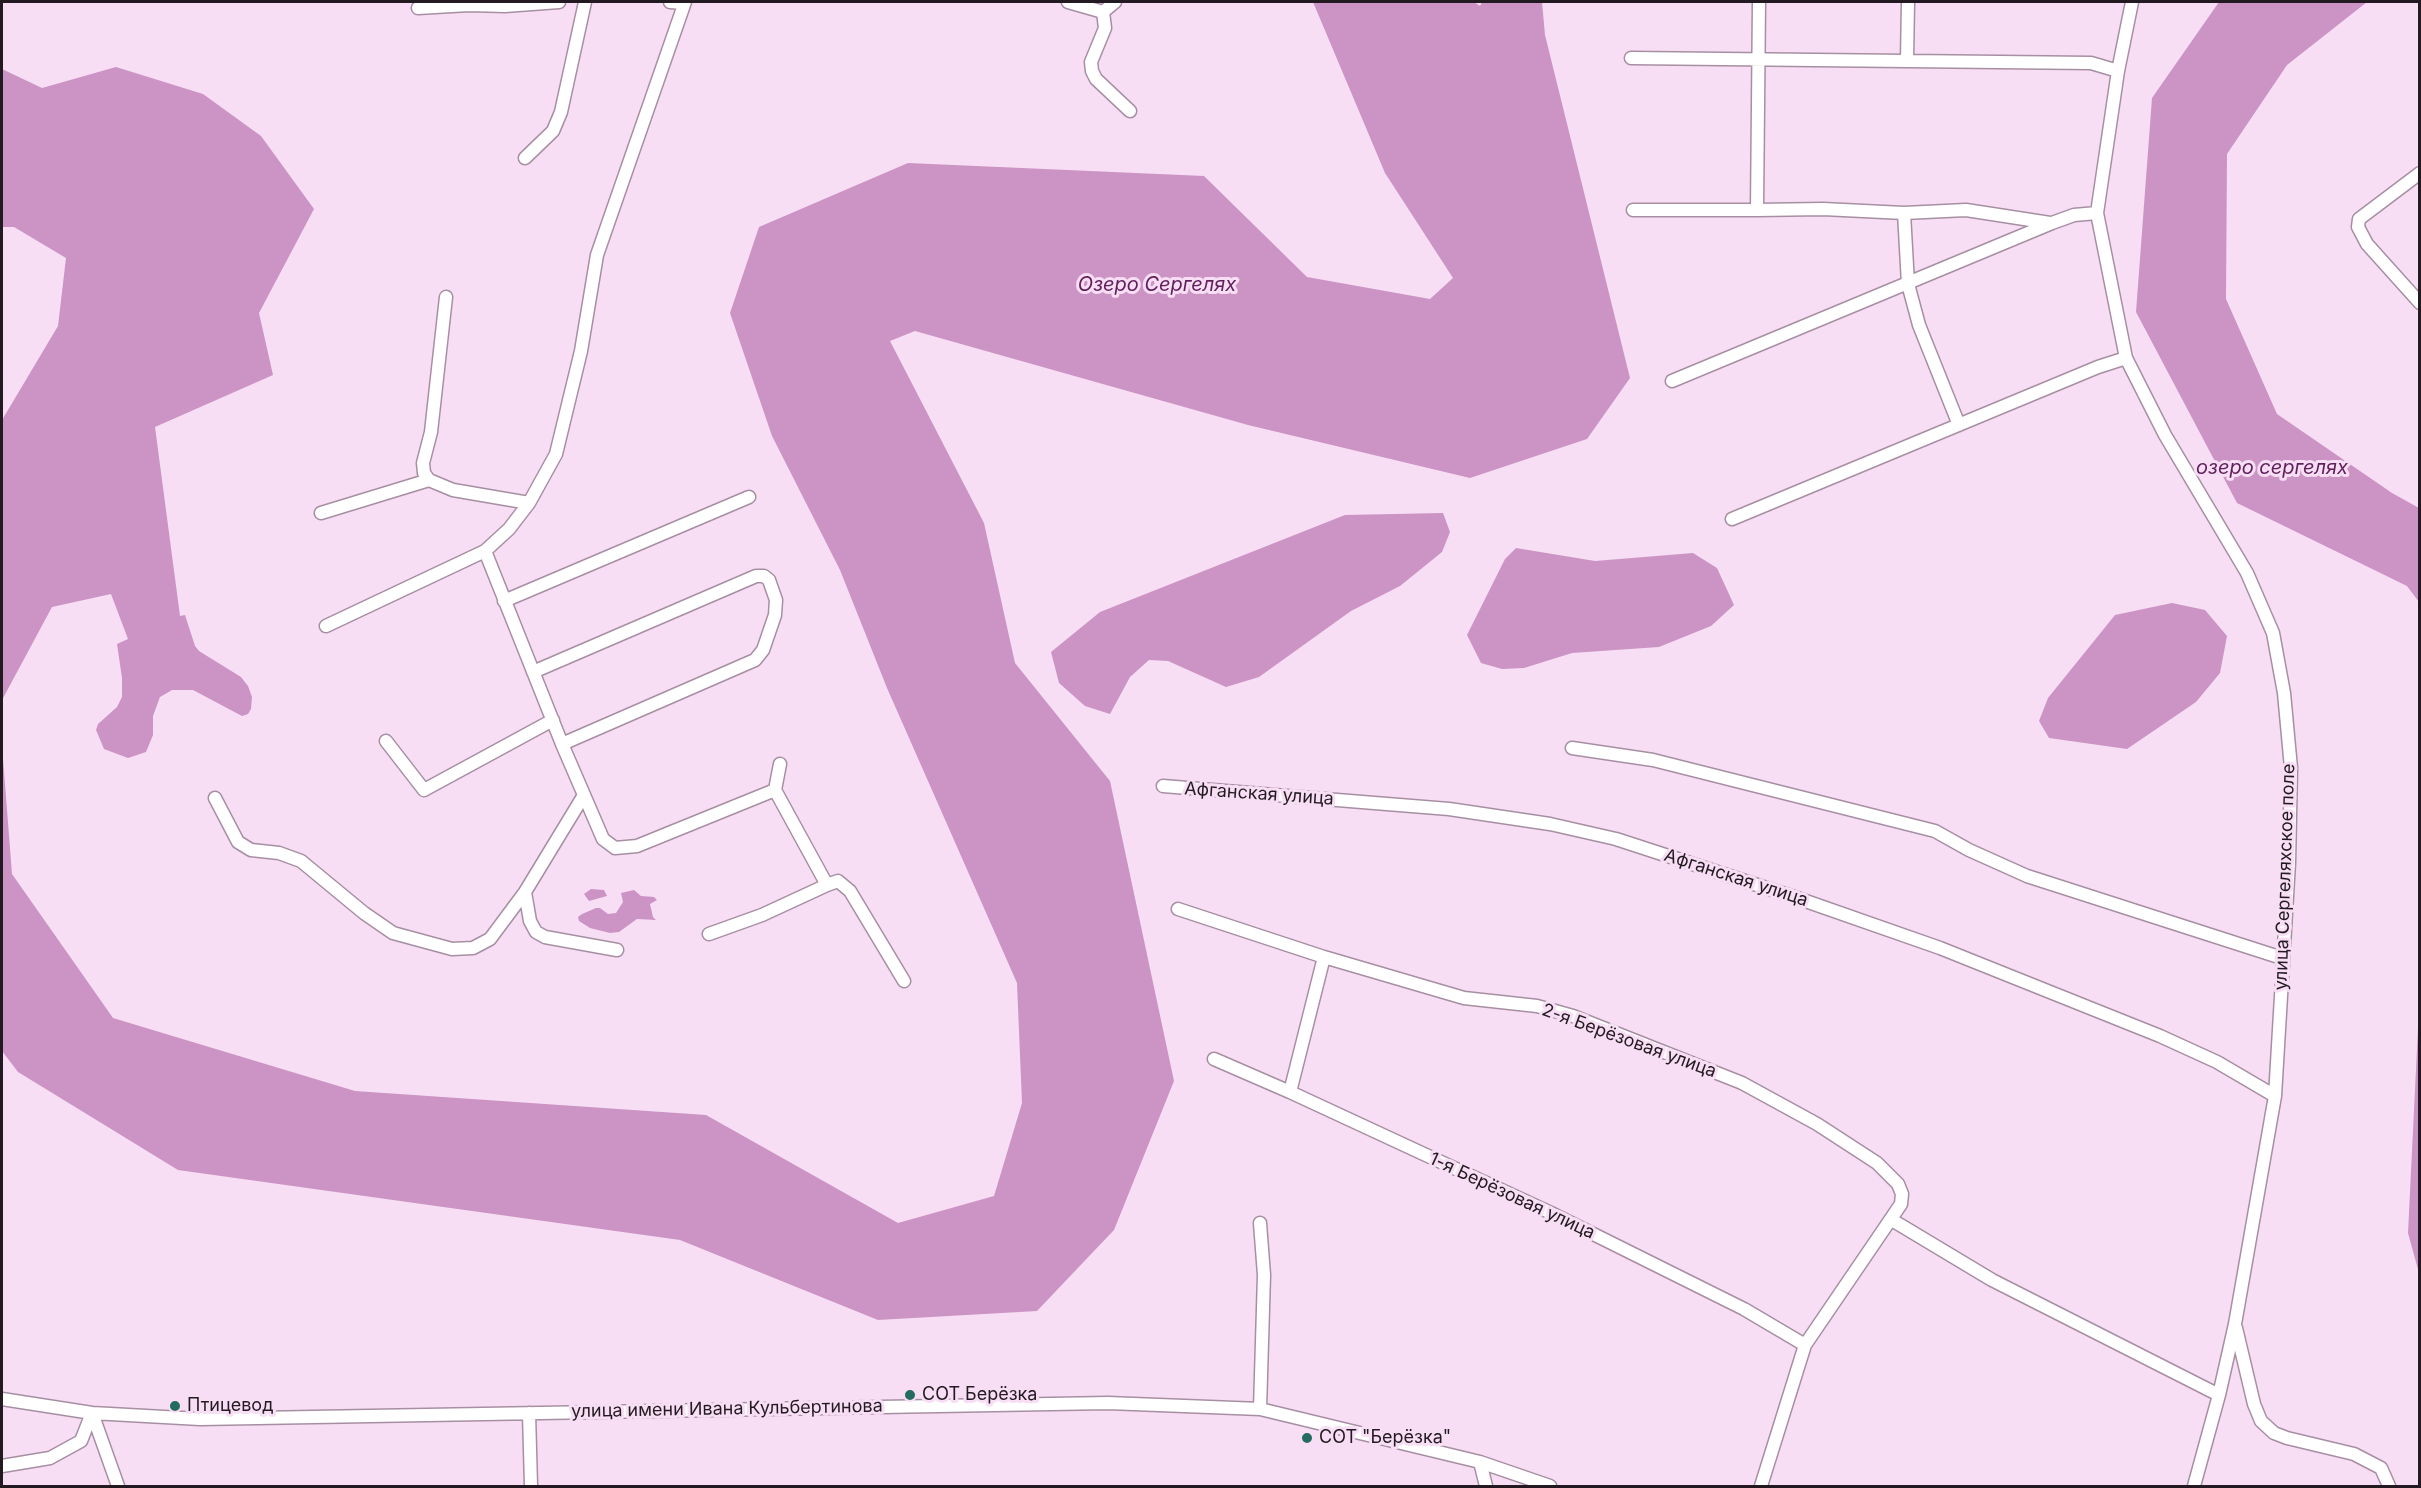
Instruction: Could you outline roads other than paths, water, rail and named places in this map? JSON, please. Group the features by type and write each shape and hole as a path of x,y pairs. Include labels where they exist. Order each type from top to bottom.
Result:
{"street":[{"path":"418,8 559,2"},
{"path":"525,158 553,131 561,112 585,2"},
{"path":"326,626 485,551 508,529 529,503 556,454 581,351 597,255 684,2 670,2"},
{"path":"1068,2 1103,12"},
{"path":"1103,12 1115,2"},
{"path":"1757,210 1759,2"},
{"path":"1907,60 1908,2"},
{"name":"улица Сергеляхское поле","path":"2132,2 2118,71 2097,213 2126,358 2165,435 2247,573 2273,633 2284,693 2292,768 2289,863 2275,1096 2235,1324 2219,1395 2194,1486"},
{"path":"1103,12 1105,28 1091,62 1092,71 1096,79 1130,111"},
{"path":"1631,58 2091,63 2118,71"},
{"path":"2420,173 2359,219 2358,227 2367,244 2420,303"},
{"path":"1633,210 1822,209 1904,213 1966,210 2052,223"},
{"path":"1904,213 1908,284 1919,325 1959,425"},
{"path":"1672,381 2052,223 2074,215 2097,213"},
{"path":"446,297 431,432 423,463 424,473 429,480 453,490 529,503"},
{"path":"1732,519 2126,358"},
{"path":"321,513 429,480"},
{"path":"504,600 749,497"},
{"path":"485,551 562,744 603,839 615,848 637,846 775,790"},
{"path":"533,672 756,576 764,576 769,580 776,600 775,615 763,650 755,660 562,744"},
{"path":"386,741 424,790 553,720"},
{"path":"1572,748 1653,760 1935,831 1969,850 2027,876 2282,958"},
{"path":"780,764 775,790 827,885"},
{"name":"Афганская улица","path":"1163,786 1449,809 1550,824 1616,839 1940,948 2160,1036 2217,1062 2275,1096"},
{"path":"214,798 238,842 251,850 279,853 301,861 364,913 393,933 452,949 473,948 490,939 525,892 584,795"},
{"path":"709,934 762,915 838,881 850,891 904,981"},
{"path":"525,892 530,921 536,932 545,937 617,950"},
{"name":"2-я Берёзовая улица","path":"1178,909 1323,957 1464,998 1538,1006 1573,1016 1742,1083 1817,1124 1877,1163 1898,1184 1902,1194 1901,1204 1892,1220"},
{"path":"1290,1092 1323,957"},
{"name":"1-я Берёзовая улица","path":"1214,1059 1551,1213 1744,1309 1805,1345"},
{"path":"1761,1486 1805,1345 1892,1220 1992,1280 2219,1395"},
{"path":"1260,1223 1264,1275 1260,1408"},
{"path":"2235,1324 2254,1404 2262,1421 2274,1433 2287,1438 2354,1454 2380,1468 2389,1486"},
{"name":"улица имени Ивана Кульбертинова","path":"2,1399 92,1413 200,1419 1108,1403 1260,1408 1480,1462 1550,1486"},
{"path":"2,1466 50,1458 81,1441 92,1413"},
{"path":"92,1413 118,1486"},
{"path":"529,1413 531,1486"},
{"path":"1480,1462 1485,1486"}],"water":[{"name":"Озеро Сергелях","path":"1313,2 1474,2 1480,6 1482,2 1542,2 1545,35 1630,378 1587,439 1470,478 1248,425 915,331 890,341 984,523 1015,663 1110,781 1174,1081 1114,1230 1037,1311 878,1320 680,1240 178,1170 18,1072 2,1051 2,746 12,874 113,1018 355,1091 706,1115 898,1223 994,1196 1022,1103 1017,983 887,688 840,570 772,436 730,313 759,227 908,163 1204,176 1307,277 1430,299 1453,278 1385,173"},
{"name":"озеро сергелях","path":"2219,2 2367,2 2287,65 2227,154 2226,299 2277,414 2392,493 2419,508 2419,602 2407,586 2237,503 2136,312 2152,98"},
{"path":"116,67 203,94 261,136 314,209 259,313 273,375 155,427 180,616 185,615 195,646 199,651 241,677 248,686 252,697 251,709 248,714 242,716 193,690 172,690 160,697 153,716 153,735 146,752 128,758 104,749 96,730 98,724 117,707 122,697 117,644 128,639 111,594 52,607 2,700 2,420 58,326 66,258 14,227 2,227 2,69 42,88"},
{"path":"1443,513 1450,532 1442,552 1400,586 1351,611 1259,677 1226,687 1168,661 1149,660 1130,677 1110,714 1085,706 1059,683 1051,652 1100,612 1345,515"},
{"path":"1516,548 1595,561 1693,553 1717,568 1734,605 1711,626 1659,647 1572,653 1524,668 1502,669 1481,663 1467,635 1505,559"},
{"path":"2172,603 2205,610 2227,636 2220,673 2196,702 2127,749 2049,738 2039,721 2048,698 2115,615"},
{"path":"591,889 604,890 607,896 589,901 584,894"},
{"path":"634,890 641,896 654,897 657,900 650,904 656,920 637,919 619,932 610,933 590,928 579,921 578,917 596,908 608,914 616,913 623,902 621,893"},
{"path":"2419,1008 2419,1273 2408,1233"}],"place":[{"name":"СОТ Берёзка","path":"910,1395"},
{"name":"Птицевод","path":"175,1406"},
{"name":"СОТ \"Берёзка\"","path":"1307,1438"}]}
